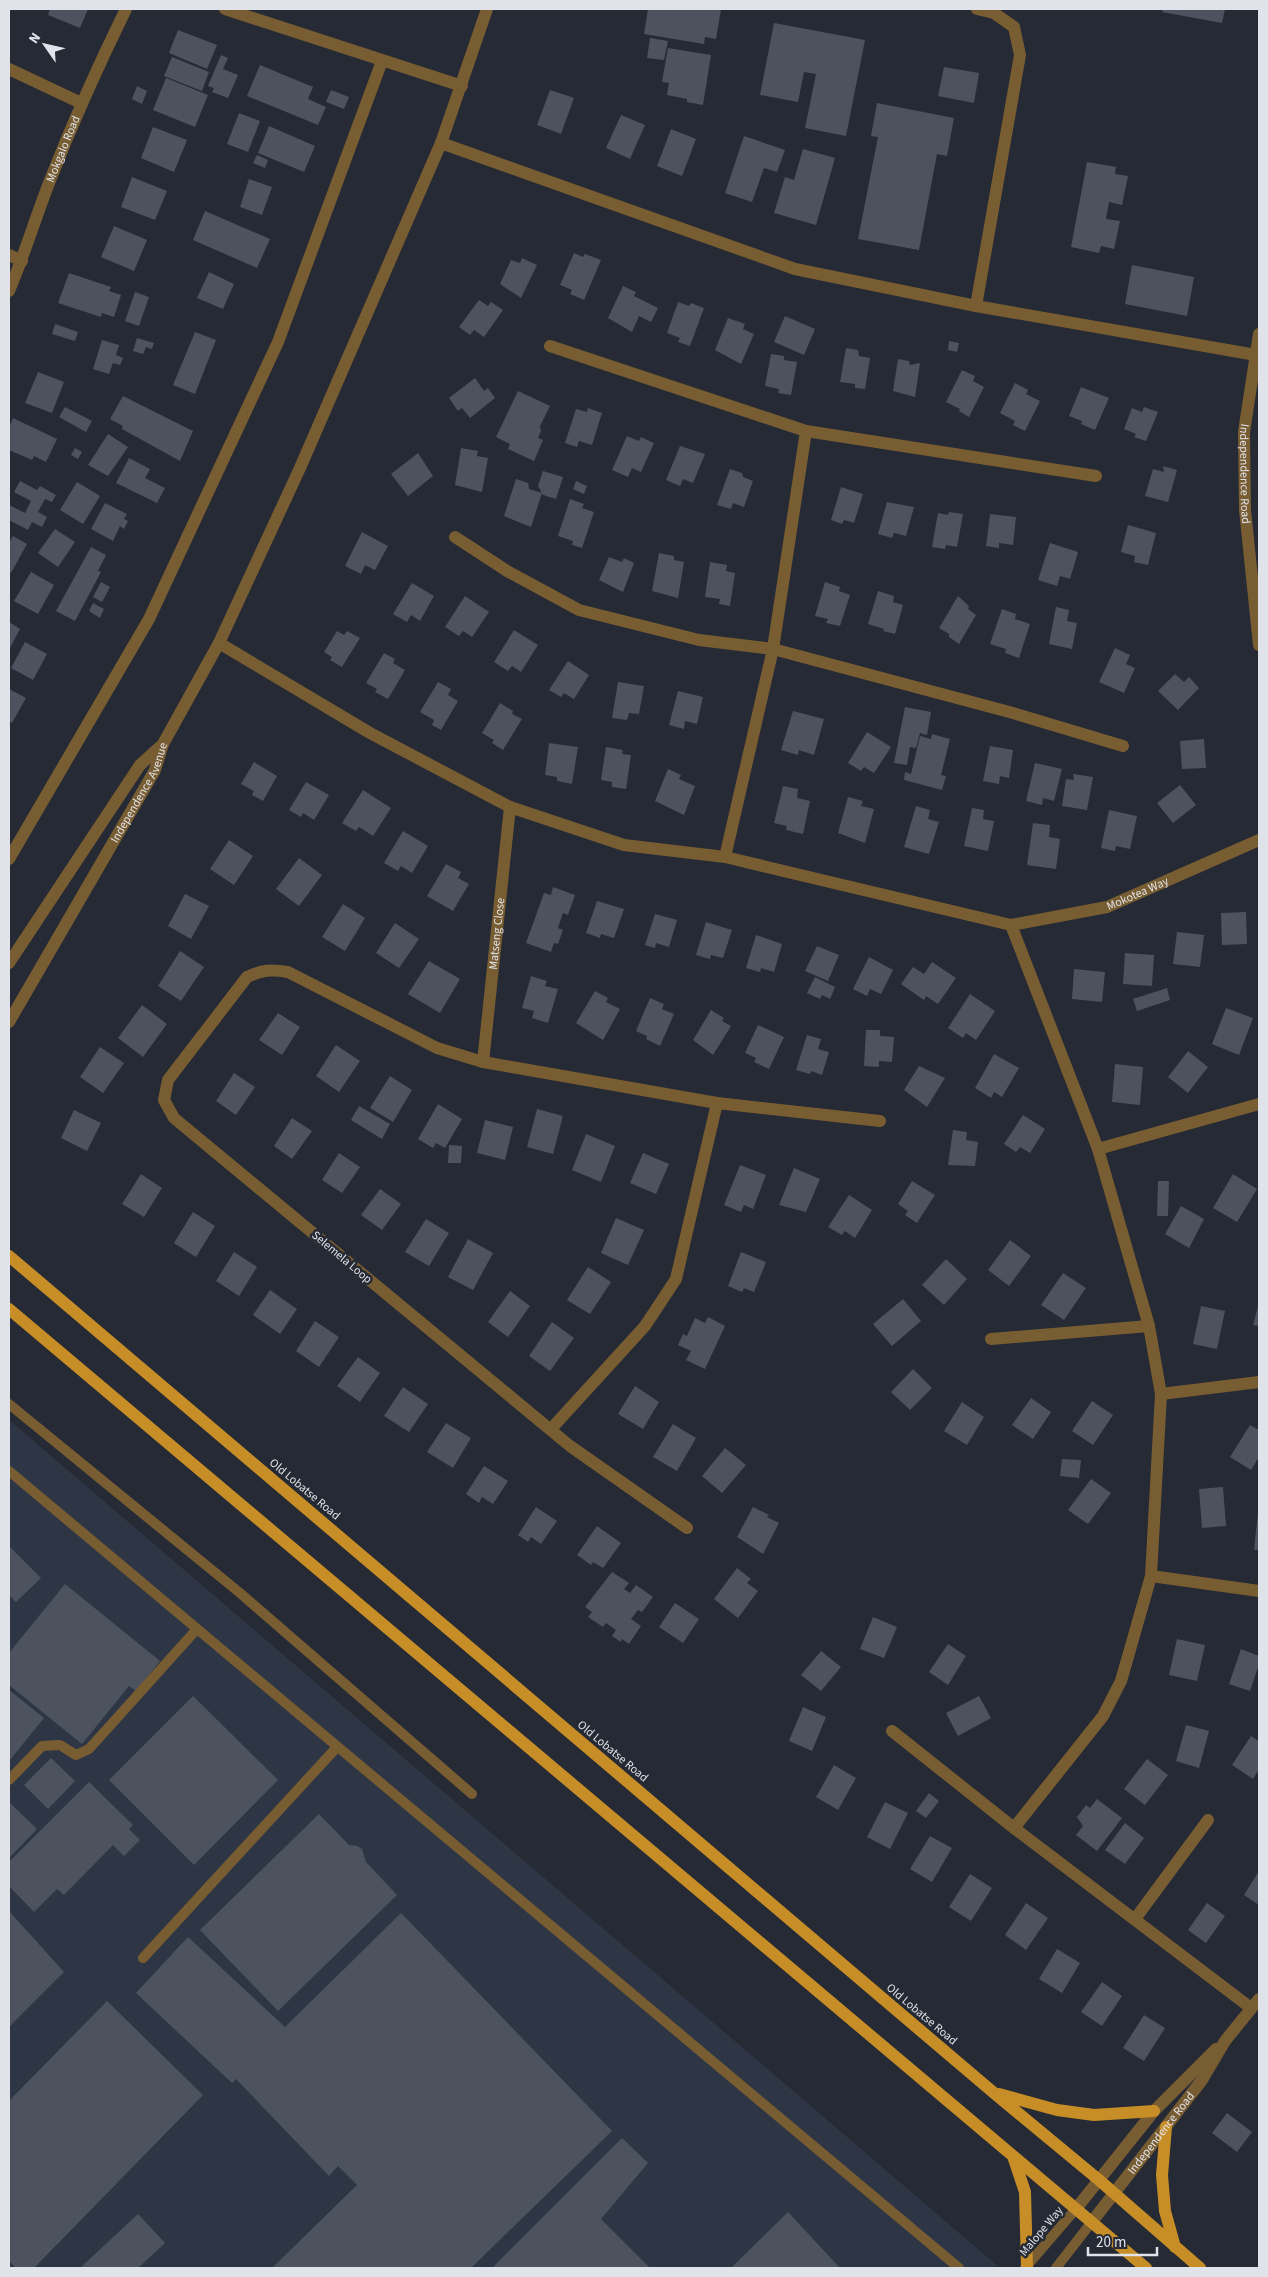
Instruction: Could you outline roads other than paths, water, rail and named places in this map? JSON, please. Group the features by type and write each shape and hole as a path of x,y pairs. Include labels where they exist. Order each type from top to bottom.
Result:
{"main road":[{"name":"Old Lobatse Road","path":"9,1256 994,2093 1099,2180 1200,2268"},
{"path":"9,1309 1146,2268"},
{"path":"994,2093 1057,2110 1094,2115 1154,2111"},
{"path":"1166,2127 1162,2175 1165,2211 1175,2247"},
{"path":"1014,2158 1025,2192 1026,2268"}],"street":[{"name":"Mokgalo Road","path":"9,291 81,103 126,9"},
{"path":"226,9 462,86"},
{"path":"163,744 219,643 300,468 441,143 487,9"},
{"path":"976,306 1020,55 1014,26 994,13 977,9"},
{"path":"9,859 149,619 278,342 382,61"},
{"path":"9,69 81,103"},
{"path":"441,143 795,269 976,306 1256,355"},
{"path":"9,255 22,261"},
{"name":"Independence Road","path":"1259,334 1244,432 1245,510 1259,645"},
{"path":"550,346 806,431 1096,476"},
{"path":"724,857 773,649 806,431"},
{"path":"455,537 507,571 579,610 699,640 773,649 1014,712 1122,746"},
{"path":"219,643 370,733 510,807 624,845 724,857 1010,925 1098,1149 1149,1326 1162,1394 1151,1576 1120,1681 1103,1716 1014,1828"},
{"name":"Independence Avenue","path":"9,962 140,765 163,744"},
{"name":"Independence Avenue","path":"9,1022 155,770 163,744"},
{"name":"Matseng Close","path":"483,1062 510,807"},
{"name":"Mokotea Way","path":"1010,925 1106,907 1259,840"},
{"name":"Selemela Loop","path":"687,1528 570,1446 174,1118 164,1100 168,1080 247,977 262,970 288,972 437,1048 483,1062 717,1103 880,1121"},
{"path":"551,1429 645,1326 676,1279 717,1103"},
{"path":"1098,1149 1259,1104"},
{"path":"991,1339 1149,1326"},
{"path":"1162,1394 1259,1382"},
{"path":"1151,1576 1259,1591"},
{"path":"892,1731 1014,1828 1135,1919 1255,2003"},
{"path":"1135,1919 1208,1820"},
{"name":"Independence Road","path":"1091,2223 1202,2080 1225,2041 1255,2003"},
{"name":"Independence Road","path":"1075,2210 1154,2111 1194,2069 1225,2041"}],"lane":[{"path":"9,1404 240,1592 472,1794"},
{"path":"9,1471 959,2268"},
{"path":"9,1780 42,1746 60,1746 76,1755 89,1749 196,1629"},
{"path":"142,1958 337,1747"},
{"name":"Malope Way","path":"1026,2268 1075,2210"},
{"path":"1056,2268 1091,2223"}]}
